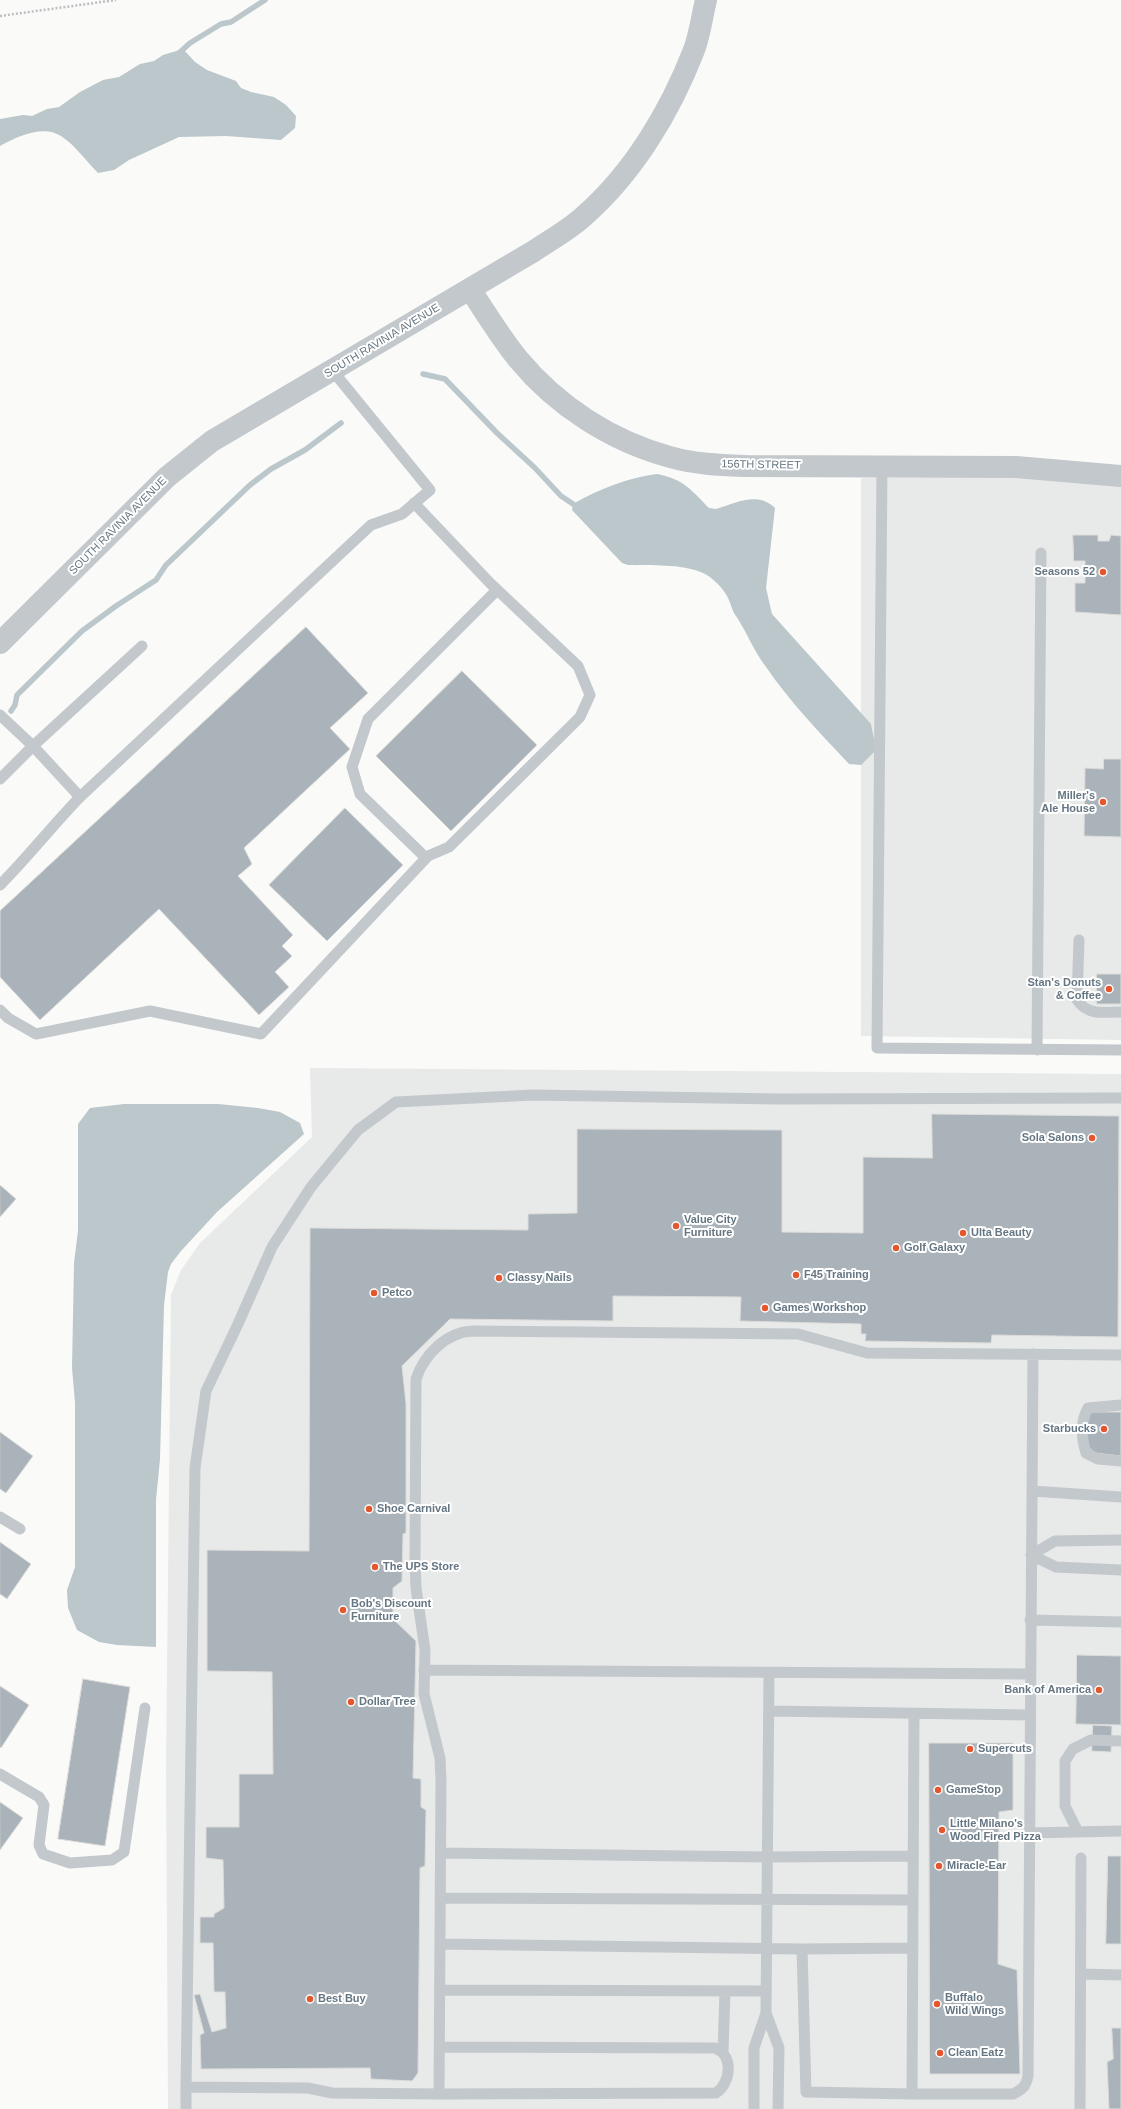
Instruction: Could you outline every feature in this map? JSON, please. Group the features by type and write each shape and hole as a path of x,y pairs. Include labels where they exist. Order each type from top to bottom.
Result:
{"street":[{"name":"SOUTH RAVINIA AVENUE","path":"0,643 167,477 212,441 534,251 583,217 619,180 648,141 675,92 694,49 706,0"},
{"name":"156TH STREET","path":"470,289 518,359 561,401 590,423 622,440 670,457 708,464 1016,467 1121,476"}],"lane":[{"path":"0,885 26,859 53,825 80,798 371,526 402,514 430,490 332,370"},
{"path":"882,466 877,1048 1121,1050"},
{"path":"0,1010 8,1018 36,1034 150,1011 261,1034 426,858 449,847 580,717 590,695 578,666 497,590 414,504"},
{"path":"1037,1050 1041,553"},
{"path":"426,858 360,794 352,767 368,719 497,590"},
{"path":"0,779 33,746 142,646"},
{"path":"0,715 33,746 80,798"},
{"path":"1079,940 1077,1000 1082,1008 1092,1012 1121,1012"},
{"path":"186,2109 194,1468 206,1391 272,1247 311,1187 358,1130 396,1102 533,1095 778,1099 1121,1098"},
{"path":"439,2094 441,1853 440,1758 424,1694 425,1650 416,1588 415,1562 416,1379 419,1371 431,1353 452,1335 461,1332 473,1331 798,1334 867,1353 1121,1355"},
{"path":"802,1948 806,2092 1014,2094 1022,2089 1026,2084 1028,2076 1029,1716 1033,1354"},
{"path":"1121,1405 1088,1408 1082,1418 1082,1442 1086,1453 1098,1459 1121,1461"},
{"path":"1032,1491 1121,1497"},
{"path":"0,1517 20,1529"},
{"path":"1031,1555 1055,1541 1121,1540"},
{"path":"1031,1555 1056,1566 1121,1570"},
{"path":"1030,1620 1121,1622"},
{"path":"424,1670 1030,1674"},
{"path":"754,2109 754,2048 766,2013 769,1673"},
{"path":"0,1774 39,1797 44,1805 39,1845 43,1854 70,1862 112,1860 124,1852 145,1708"},
{"path":"769,1711 1029,1716"},
{"path":"912,2094 914,1714"},
{"path":"1078,1832 1065,1806 1065,1761 1073,1749 1091,1740 1121,1741"},
{"path":"1029,1833 1121,1831"},
{"path":"441,1853 767,1857 913,1856"},
{"path":"1080,2109 1081,1858"},
{"path":"440,1898 913,1900"},
{"path":"440,1944 766,1948 913,1948"},
{"path":"1081,1974 1121,1975"},
{"path":"440,1990 766,1991"},
{"path":"186,2087 308,2088 332,2093 716,2093 721,2090 727,2079 728,2064 723,2052 725,1990"},
{"path":"766,2013 779,2048 778,2109"},
{"path":"440,2047 715,2048 723,2052"}],"path":[{"path":"0,16 116,0"}],"shaded area":[{"path":"183,49 195,62 207,70 236,81 241,88 251,92 274,97 286,105 296,116 295,128 281,140 226,136 179,137 129,160 114,170 98,173 71,144 61,136 54,133 46,131 30,133 0,146 0,119 23,115 32,116 47,109 59,107 80,92 103,80 119,77 140,64 154,61 163,55"},
{"path":"657,474 681,482 709,508 716,509 754,499 768,503 775,508 766,588 772,614 871,724 876,750 861,765 849,764 785,693 757,654 734,613 729,600 720,586 703,573 694,570 675,566 628,565 622,563 572,510 573,504 603,489 624,481"},
{"path":"1020,477 1121,486 1121,1040 861,1036 861,478"},
{"path":"310,1068 1121,1074 1121,2109 168,2109 166,1767 171,1295 181,1270 200,1243 312,1137"},
{"path":"124,1104 218,1104 258,1108 280,1112 300,1123 304,1134 217,1212 181,1251 171,1264 168,1272 164,1305 160,1459 156,1500 156,1647 117,1645 99,1642 77,1630 68,1608 67,1590 75,1567 75,1403 72,1368 74,1263 78,1231 78,1124 90,1108"}],"building":[{"name":"Seasons 52","path":"1073,535 1098,535 1098,541 1109,541 1111,535 1121,536 1121,615 1075,612 1075,583 1085,583 1085,561 1074,561"},
{"path":"306,627 368,693 330,728 350,749 244,848 252,864 238,876 293,935 282,946 292,956 275,972 289,987 259,1015 159,909 40,1020 0,977 0,911"},
{"path":"462,671 537,745 451,831 376,756"},
{"name":"Miller's Ale House","path":"1104,759 1121,759 1121,837 1084,836 1085,768 1103,769"},
{"path":"345,808 403,865 327,941 269,885"},
{"name":"Stan's Donuts & Coffee","path":"1097,974 1121,974 1121,1004 1097,1004"},
{"path":"932,1114 1119,1116 1118,1337 992,1335 991,1343 865,1341 866,1334 861,1334 861,1324 740,1321 741,1297 613,1296 613,1321 450,1319 402,1366 406,1404 406,1533 403,1534 402,1581 393,1588 393,1619 416,1641 413,1778 421,1779 421,1807 426,1810 425,1866 420,1868 418,2073 412,2081 371,2079 370,2068 201,2069 200,2035 204,2033 194,1995 200,1994 212,2032 226,2028 225,1992 214,1992 213,1943 200,1943 200,1917 214,1917 214,1914 224,1908 223,1860 206,1858 206,1827 239,1827 239,1774 273,1774 272,1672 207,1671 207,1550 309,1551 310,1228 528,1230 528,1214 577,1213 577,1129 782,1130 782,1232 863,1233 863,1157 932,1158"},
{"path":"0,1185 16,1199 0,1217"},
{"name":"Starbucks","path":"1088,1412 1121,1412 1121,1456 1094,1453 1087,1445"},
{"path":"0,1432 33,1456 6,1493 0,1489"},
{"path":"0,1542 31,1564 7,1599 0,1594"},
{"name":"Bank of America","path":"1077,1655 1121,1656 1121,1725 1076,1724"},
{"path":"83,1679 130,1687 105,1846 58,1839"},
{"path":"0,1686 29,1705 1,1748 0,1747"},
{"path":"1093,1725 1112,1726 1111,1752 1092,1751"},
{"path":"929,1743 1013,1743 1013,1810 999,1812 998,1964 1017,1970 1020,2074 930,2074"},
{"path":"0,1802 23,1818 0,1850"},
{"path":"1108,1856 1121,1856 1121,1944 1106,1944"},
{"path":"1112,2028 1121,2028 1121,2109 1109,2109 1107,2062 1113,2059"}],"waterway":[{"path":"178,54 190,43 221,24 231,22 265,0"},
{"path":"423,374 445,379 497,433 535,468 561,496 573,504"},
{"path":"11,711 15,705 17,695 82,631 116,606 156,580 166,565 250,485 271,469 305,450 341,423"}],"place":[{"name":"Seasons 52","path":"1103,572"},
{"name":"Miller's Ale House","path":"1103,802"},
{"name":"Stan's Donuts & Coffee","path":"1109,989"},
{"name":"Sola Salons","path":"1092,1138"},
{"name":"Value City Furniture","path":"676,1226"},
{"name":"Ulta Beauty","path":"963,1233"},
{"name":"Golf Galaxy","path":"896,1248"},
{"name":"F45 Training","path":"796,1275"},
{"name":"Classy Nails","path":"499,1278"},
{"name":"Petco","path":"374,1293"},
{"name":"Games Workshop","path":"765,1308"},
{"name":"Starbucks","path":"1104,1429"},
{"name":"Shoe Carnival","path":"369,1509"},
{"name":"The UPS Store","path":"375,1567"},
{"name":"Bob's Discount Furniture","path":"343,1610"},
{"name":"Bank of America","path":"1099,1690"},
{"name":"Dollar Tree","path":"351,1702"},
{"name":"Supercuts","path":"970,1749"},
{"name":"GameStop","path":"938,1790"},
{"name":"Little Milano's Wood Fired Pizza","path":"942,1830"},
{"name":"Miracle-Ear","path":"939,1866"},
{"name":"Best Buy","path":"310,1999"},
{"name":"Buffalo Wild Wings","path":"937,2004"},
{"name":"Clean Eatz","path":"940,2053"}]}
